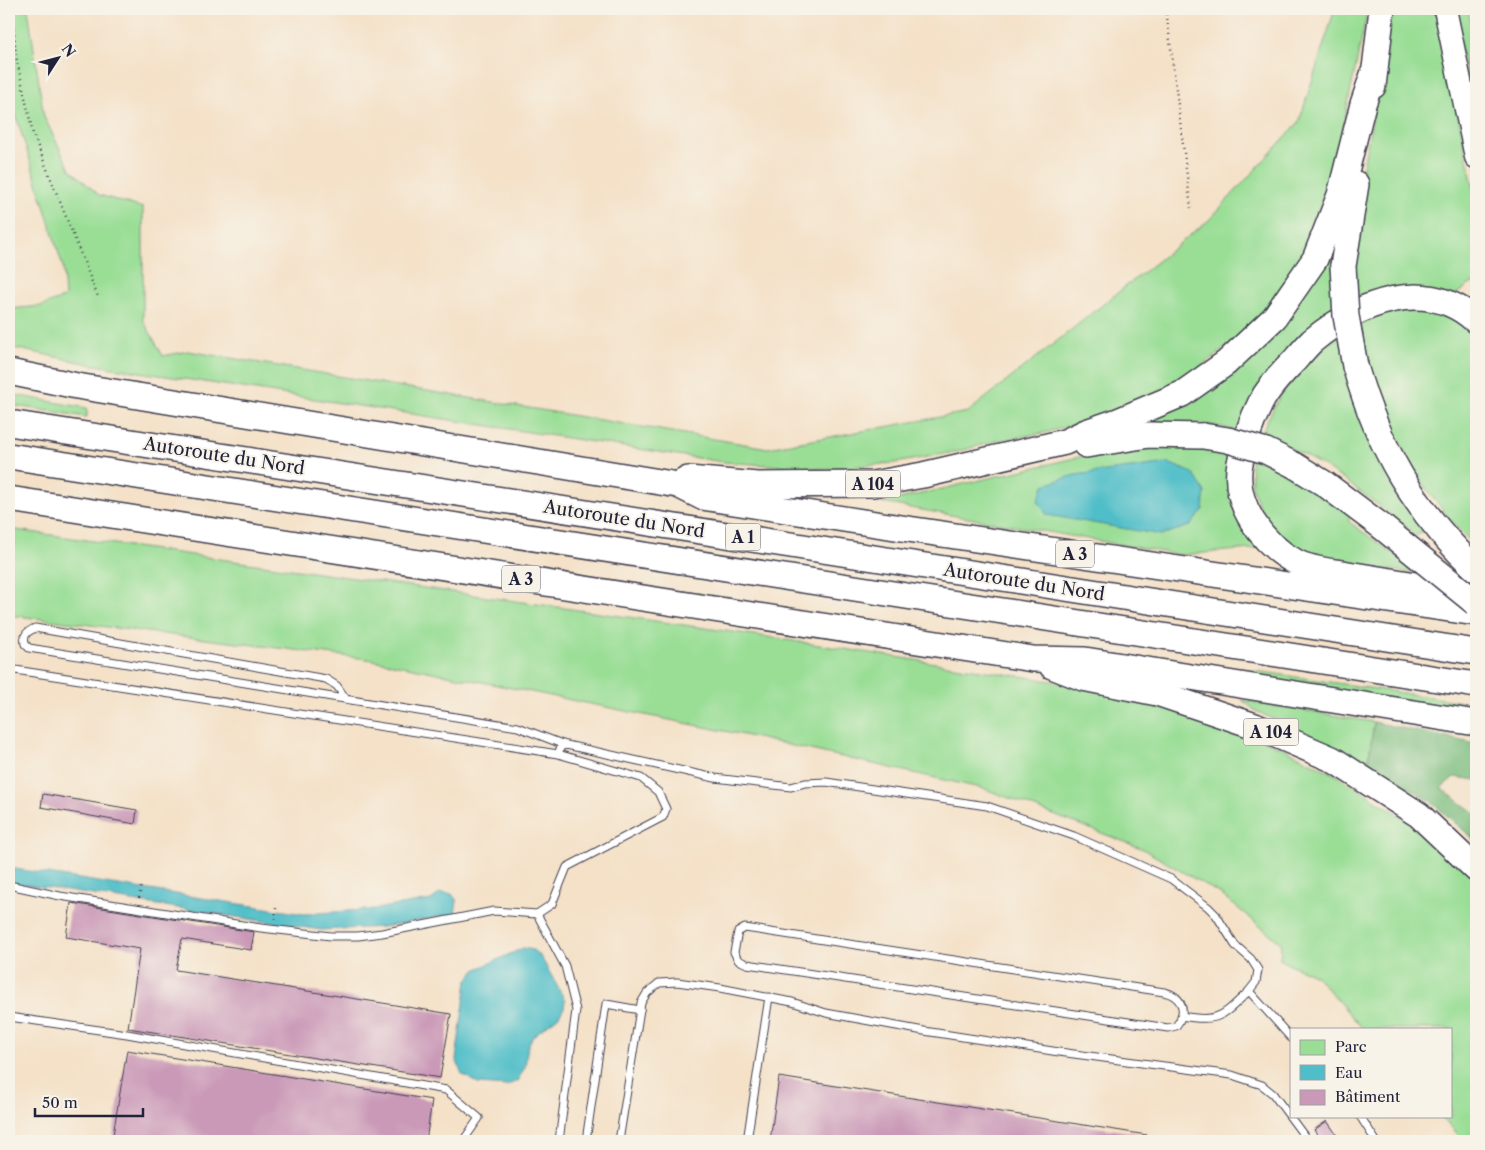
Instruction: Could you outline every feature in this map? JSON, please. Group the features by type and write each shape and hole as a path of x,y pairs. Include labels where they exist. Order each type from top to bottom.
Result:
{"highway":[{"path":"1382,9 1371,107 1353,195 1343,266 1346,316 1355,366 1369,410 1388,454 1412,494 1440,532 1476,569"},
{"path":"1445,9 1476,157"},
{"path":"1066,442 1086,432 1182,394 1226,363 1274,318 1315,259 1340,195 1363,104 1375,69"},
{"path":"1476,321 1454,304 1431,298 1407,297 1387,300 1363,308 1332,327 1312,342 1280,376 1262,401 1248,436 1240,464 1240,483 1244,504 1252,521 1264,537 1297,562 1319,569 1386,581 1476,594"},
{"name":"A 3","path":"9,372 115,393 678,485 702,497 1476,614"},
{"name":"Autoroute du Nord","path":"9,423 1476,652"},
{"name":"A 104","path":"678,485 688,479 757,484 873,484 923,475 1066,442 1088,445 1149,435 1203,436 1228,440 1266,451 1332,489 1476,603"},
{"name":"Autoroute du Nord","path":"9,456 1476,685"},
{"name":"A 3","path":"9,499 1033,660 1085,660 1476,723"},
{"name":"A 104","path":"1033,660 1083,678 1157,693 1246,723 1332,759 1418,815 1476,869"}],"lane":[{"path":"346,700 337,686 326,678 35,628 27,632 24,638 24,644 29,648 346,700 518,727 562,744 715,778 791,787 804,783 826,782 988,806 1074,836 1171,879 1216,915 1235,945 1251,959 1258,970 1256,982 1225,1013 1213,1019 1201,1020 1181,1016"},
{"path":"9,669 558,754 641,778 658,792 666,809 663,818 567,867 552,904 537,914 494,912 382,934 331,936 260,928 60,896 9,885"},
{"path":"558,754 562,744"},
{"path":"537,914 565,966 576,1010 559,1141"},
{"path":"750,928 1164,992 1175,995 1179,999 1181,1016 1176,1026 1168,1028 747,964 738,960 735,956 736,938 741,929 750,928"},
{"path":"619,1141 641,1003 647,993 659,983 677,982 769,997 826,1013 924,1031 1059,1052 1232,1074 1262,1085 1273,1094 1290,1117"},
{"path":"1249,991 1290,1037"},
{"path":"747,1141 769,997"},
{"path":"586,1141 606,1004 640,1010"},
{"path":"9,1017 127,1034 446,1090 479,1118 463,1141"},
{"path":"1291,1118 1308,1141"},
{"path":"1361,1118 1376,1141"}],"path":[{"path":"12,9 16,56 33,134 98,297"},
{"path":"1166,9 1191,208"},
{"path":"138,902 140,888"},
{"path":"274,924 276,908"}],"green space":[{"path":"9,9 28,9 44,117 70,169 99,195 143,208 143,320 163,356 188,351 768,448 968,412 1209,220 1299,122 1335,9 1368,9 1337,154 1314,225 1301,260 1252,328 1174,387 1116,413 1044,433 996,441 960,451 895,463 827,469 723,462 94,365 9,347 9,309 42,306 65,297 63,267 9,93"},
{"path":"1390,9 1436,9 1476,200 1476,284 1472,283 1455,295 1356,303 1352,267 1362,171 1384,60"},
{"path":"1452,9 1468,9 1476,50 1476,121"},
{"path":"1333,227 1337,314 1238,431 1211,425 1155,422 1152,416 1218,377"},
{"path":"1392,310 1430,311 1461,321 1476,336 1476,547 1455,526 1423,484 1373,394 1359,328 1362,323"},
{"path":"1340,335 1425,527 1417,536 1362,493 1323,466 1282,444 1260,436 1270,414 1288,385 1318,352"},
{"path":"9,394 87,408 87,417 9,405"},
{"path":"1199,446 1234,454 1263,548 1180,555 882,503 1122,447"},
{"path":"1251,459 1264,461 1352,514 1348,521 1414,569 1411,573 1327,560 1290,544 1273,528 1261,510 1252,487"},
{"path":"9,529 761,636 1083,686 1183,707 1285,749 1338,776 1432,836 1476,873 1476,1141 1464,1141 1443,1118 1452,1118 1452,1028 1362,1028 1316,976 1280,960 1281,943 1219,893 1141,848 985,789 739,734 368,659 9,615"},
{"path":"1243,669 1476,704 1476,712 1244,676"},
{"path":"1242,700 1374,722 1368,764 1256,711"},
{"path":"1374,722 1476,744 1476,780 1454,777 1441,788 1476,814 1476,841 1429,800 1368,764"}],"water":[{"path":"1168,463 1193,473 1205,492 1203,510 1190,526 1161,535 1047,515 1038,501 1044,485 1075,475"},
{"path":"9,868 304,914 375,909 431,900 440,893 452,894 457,901 455,914 384,927 321,930 9,882"},
{"path":"523,948 533,950 541,957 565,1000 564,1008 558,1017 534,1035 528,1045 525,1067 518,1080 507,1086 478,1084 462,1074 456,1059 467,981 475,970"}],"building":[{"path":"43,794 137,810 135,824 41,807"},
{"path":"71,903 254,932 251,950 182,939 176,970 451,1014 440,1078 128,1028 140,949 66,937"},
{"path":"127,1050 432,1100 426,1141 112,1141"},
{"path":"779,1077 1147,1135 1147,1141 770,1141"},
{"path":"1327,1121 1341,1141 1322,1141 1314,1130"}]}
